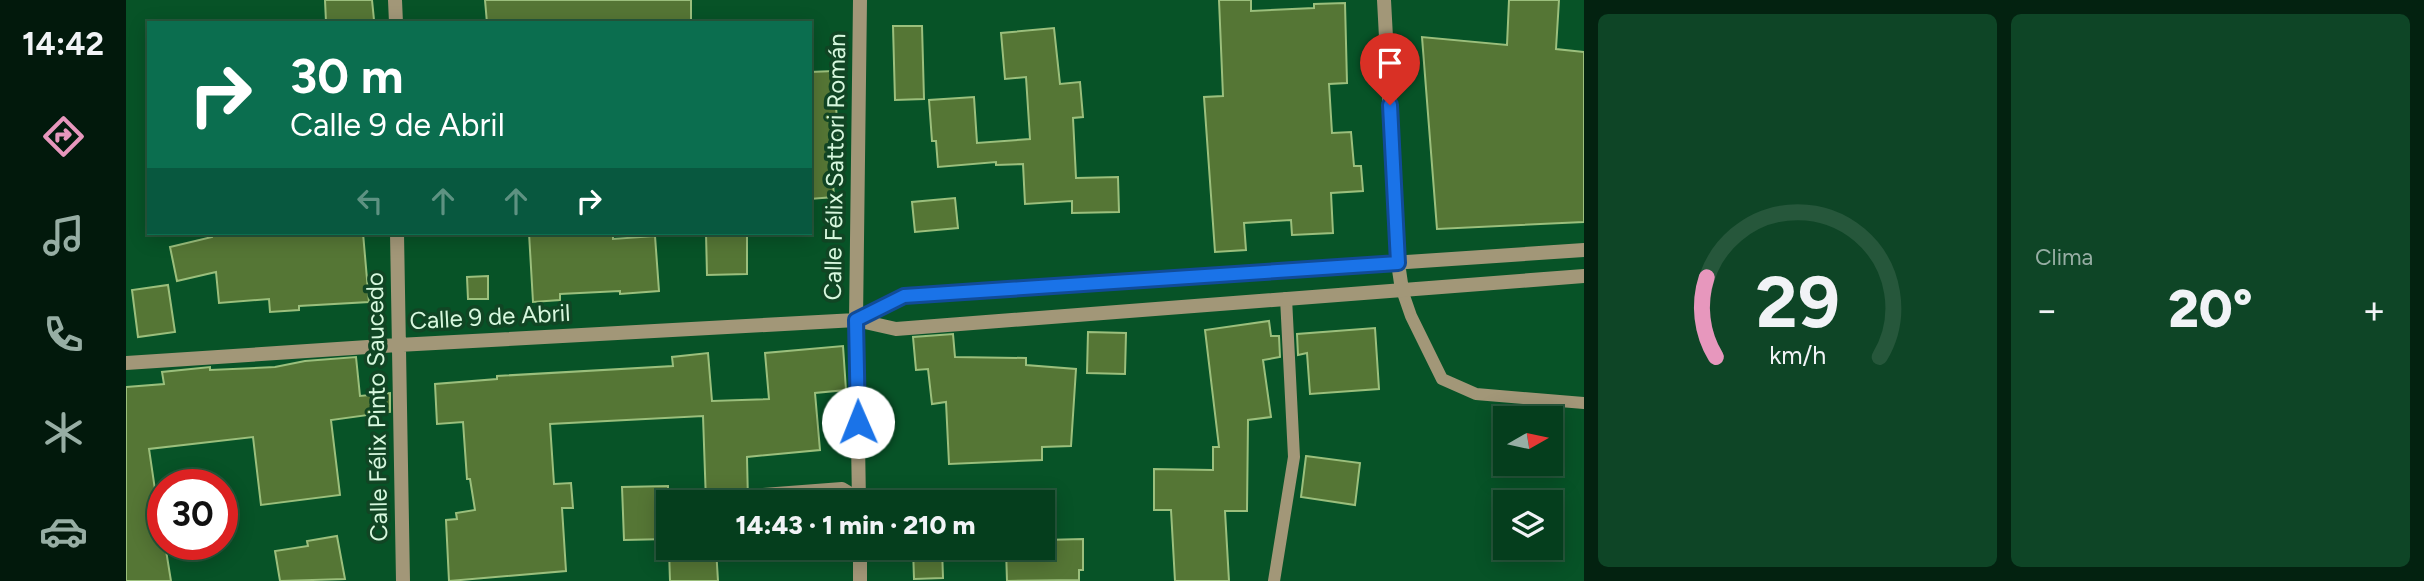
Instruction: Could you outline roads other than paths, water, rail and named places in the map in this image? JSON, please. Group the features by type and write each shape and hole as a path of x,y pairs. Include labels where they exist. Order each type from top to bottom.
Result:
{"street":[{"path":"396,0 396,21"},
{"name":"Calle Félix Sattori Román","path":"859,490 856,320 860,0"},
{"path":"1384,0 1398,263 1402,290"},
{"name":"Calle Félix Pinto Saucedo","path":"397,235 403,581"},
{"name":"Calle 9 de Abril","path":"856,320 904,296 1584,250"},
{"name":"Calle 9 de Abril","path":"126,363 856,320 896,329 1584,276"},
{"path":"860,560 860,581"}],"lane":[{"path":"1402,290 1411,316 1442,379 1476,394 1584,402"},
{"path":"1275,581 1294,457 1286,298"},
{"path":"816,490 845,490"}]}
